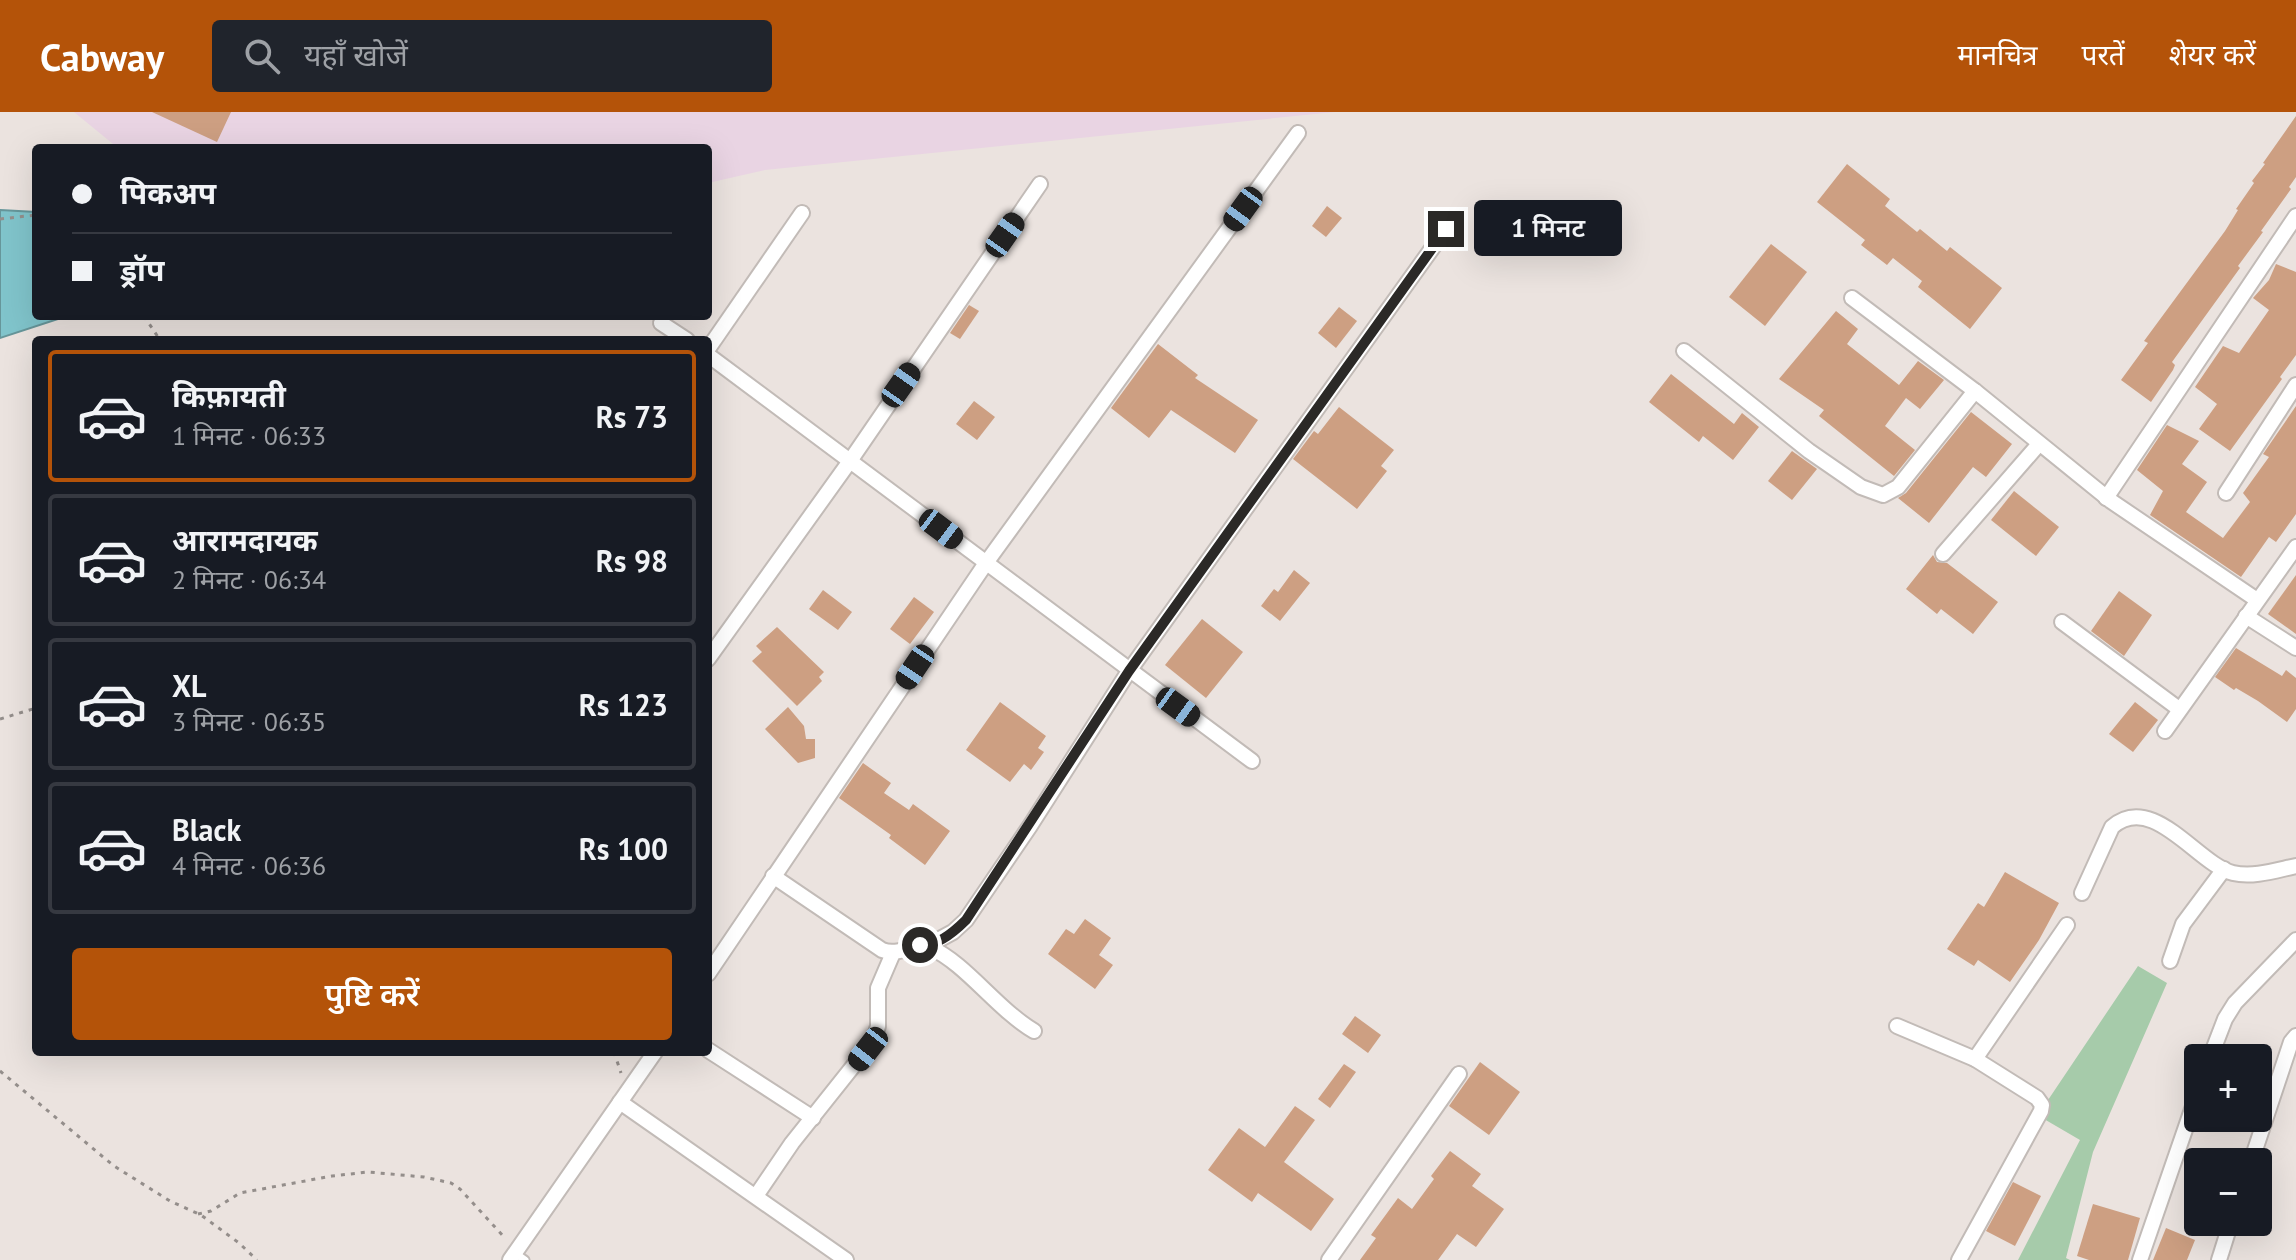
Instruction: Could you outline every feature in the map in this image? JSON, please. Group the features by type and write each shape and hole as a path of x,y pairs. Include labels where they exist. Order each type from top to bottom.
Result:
{"street":[{"path":"712,968 986,563 1298,133"},
{"path":"712,653 850,461 1040,184"},
{"path":"712,346 802,213"},
{"path":"2106,498 2296,216"},
{"path":"927,946 953,932 966,920 1129,671 1446,229"},
{"path":"1852,298 1975,391 2106,498 2257,600"},
{"path":"661,323 681,336"},
{"path":"1684,351 1809,451 1861,487 1883,495 1898,487 1975,391"},
{"path":"712,355 1252,761"},
{"path":"2226,493 2296,385"},
{"path":"1943,554 2039,444"},
{"path":"2165,731 2296,547"},
{"path":"2246,616 2296,648"},
{"path":"2062,622 2179,709"},
{"path":"2082,893 2112,827 2120,821 2145,819 2159,823 2224,869 2247,875 2296,866"},
{"path":"2170,961 2183,924 2224,869"},
{"path":"773,876 876,947 893,953 920,945 943,955 1010,1015 1034,1031"},
{"path":"1975,1059 2067,925"},
{"path":"2215,1044 2235,1003 2296,940"},
{"path":"756,1196 792,1143 874,1040 878,1026 878,988 893,953"},
{"path":"1897,1026 1975,1059 2037,1098 2042,1105 1959,1260"},
{"path":"2256,1148 2291,1042 2296,1036"},
{"path":"712,1053 813,1118"},
{"path":"516,1258 652,1056"},
{"path":"1329,1260 1459,1074"},
{"path":"620,1102 846,1260"},
{"path":"2140,1260 2184,1132"},
{"path":"2219,1260 2227,1236"}],"path":[{"path":"0,219 32,215"},
{"path":"0,719 32,709"},
{"path":"0,1071 114,1166 198,1214 257,1260"},
{"path":"198,1214 211,1211 246,1192 332,1176 383,1171 451,1183 507,1240 516,1258"}],"shaded area":[{"path":"74,112 1335,112 765,170 712,182 712,144 113,144"}],"green space":[{"path":"2138,966 2167,983 2093,1152 2066,1258 2070,1260 2018,1260 2080,1140 2044,1119 2042,1109"}],"water":[{"path":"0,210 32,212 32,320 55,320 0,338"}],"building":[{"path":"152,112 231,112 217,142"},
{"path":"2296,116 2296,177 2289,187 2291,189 2238,266 2240,268 2172,362 2175,365 2173,370 2151,402 2121,380 2148,343 2144,341 2225,231 2263,163"},
{"path":"1847,164 1890,199 1885,206 1917,232 1920,229 1947,251 1950,247 2002,288 1970,329 1918,287 1922,281 1893,258 1887,265 1861,245 1865,240 1817,202"},
{"path":"1327,206 1342,218 1326,237 1312,226"},
{"path":"1771,244 1807,272 1765,326 1729,297"},
{"path":"2276,264 2296,272 2296,355 2230,451 2199,429 2217,404 2195,387 2223,346 2239,353 2269,310 2253,298 2269,280"},
{"path":"969,305 979,311 960,339 950,333"},
{"path":"1339,307 1357,321 1336,348 1318,333"},
{"path":"1836,311 1858,329 1847,344 1899,385 1918,361 1944,380 1920,409 1906,398 1885,426 1915,450 1894,476 1819,416 1824,410 1779,379"},
{"path":"1158,344 1198,375 1195,378 1258,420 1235,453 1171,410 1149,438 1111,408"},
{"path":"1671,374 1734,424 1742,413 1759,427 1733,460 1703,436 1699,442 1649,402"},
{"path":"974,401 995,417 977,440 956,424"},
{"path":"2296,406 2296,514 2276,542 2269,537 2241,577 2150,515 2163,491 2137,470 2167,425 2199,441 2182,464 2207,482 2186,512 2223,538 2250,502 2243,493 2269,457 2263,454"},
{"path":"1339,407 1394,450 1381,466 1387,471 1357,509 1293,459 1314,431 1318,434"},
{"path":"1971,412 2012,444 1986,477 1973,467 1929,523 1898,498 1906,493"},
{"path":"1792,451 1817,469 1792,500 1768,481"},
{"path":"2014,491 2059,527 2036,556 1991,520"},
{"path":"1933,555 1937,562 1947,563 1998,602 1973,634 1941,609 1937,614 1906,589"},
{"path":"1294,570 1310,583 1280,621 1261,606 1274,589 1278,592"},
{"path":"2296,575 2296,634 2268,614"},
{"path":"823,590 852,612 838,630 809,609"},
{"path":"2119,591 2152,615 2124,656 2091,631"},
{"path":"914,597 934,612 910,644 890,629"},
{"path":"1202,619 1243,652 1206,698 1165,665"},
{"path":"777,627 824,672 819,677 822,681 797,706 752,661 762,652 756,646"},
{"path":"2236,648 2282,676 2286,670 2296,678 2296,709 2287,722 2258,701 2215,677"},
{"path":"1000,702 1046,736 1038,748 1044,752 1031,770 1024,764 1010,782 966,750"},
{"path":"2135,702 2158,720 2133,752 2109,734"},
{"path":"788,707 804,726 806,739 815,739 815,758 798,763 765,729"},
{"path":"863,763 891,783 884,793 909,810 913,804 950,831 925,865 889,838 891,835 839,798"},
{"path":"2005,872 2059,903 2039,940 2010,982 1978,960 1974,966 1947,949 1978,903 1984,907"},
{"path":"1085,919 1111,938 1099,955 1113,965 1095,989 1048,954 1066,929 1074,934"},
{"path":"1355,1016 1381,1035 1368,1053 1342,1034"},
{"path":"1480,1062 1520,1092 1489,1135 1449,1106"},
{"path":"1344,1064 1356,1072 1330,1108 1318,1099"},
{"path":"1295,1106 1315,1120 1284,1162 1334,1199 1311,1231 1258,1193 1252,1202 1208,1170 1239,1128 1265,1147"},
{"path":"1450,1151 1481,1174 1472,1186 1504,1209 1476,1247 1457,1234 1438,1260 1360,1260 1376,1238 1371,1235 1398,1198 1412,1209"},
{"path":"2013,1182 2041,1196 2015,1246 1986,1231"},
{"path":"2093,1204 2140,1218 2128,1260 2089,1260 2077,1256"},
{"path":"2166,1228 2195,1240 2187,1260 2153,1260"}],"route":[{"path":"920,945 927,946 953,932 966,920 1129,671 1446,229"}]}
